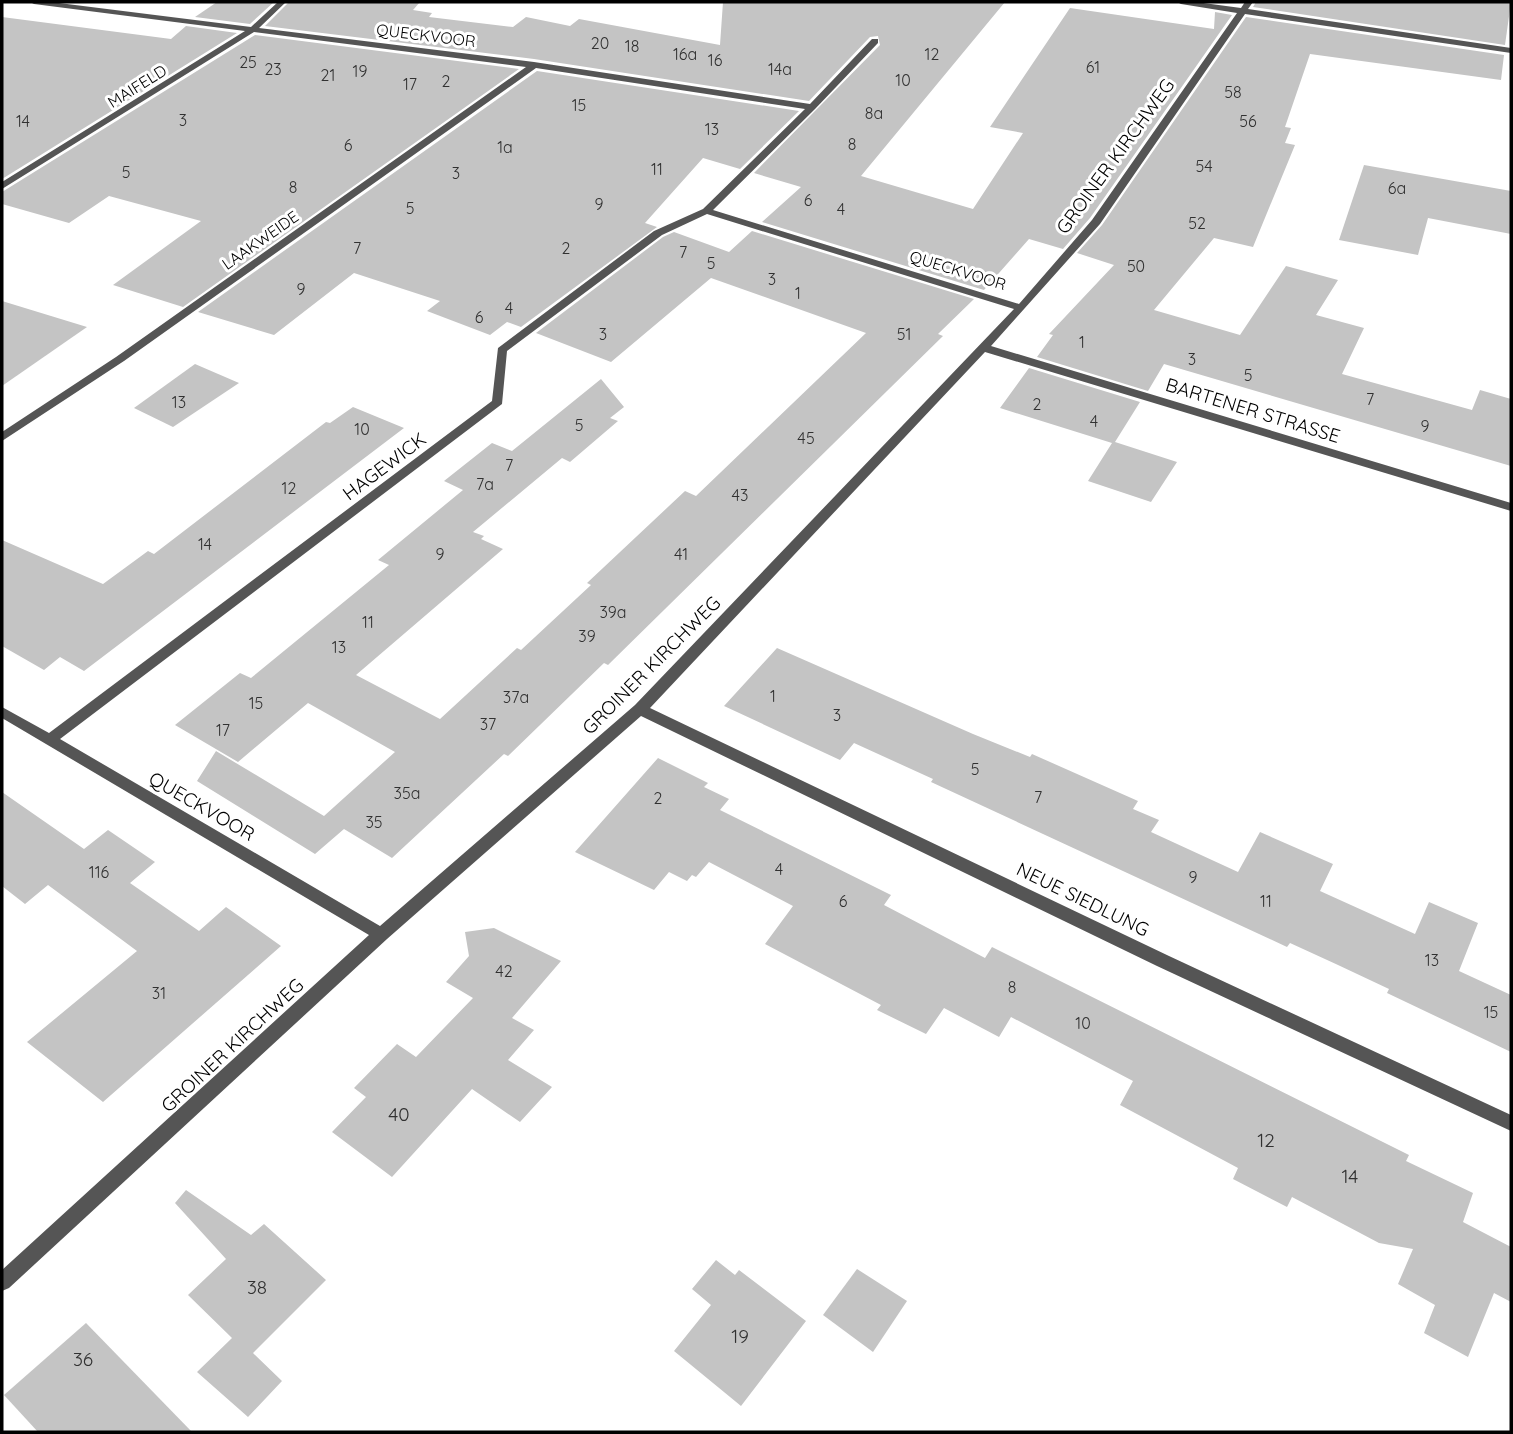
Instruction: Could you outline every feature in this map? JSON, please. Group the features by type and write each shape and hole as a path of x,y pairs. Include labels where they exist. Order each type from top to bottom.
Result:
{"street":[{"name":"QUECKVOOR","path":"34,2 534,65 812,107"},
{"name":"MAIFELD","path":"2,186 251,31 282,2"},
{"path":"1181,2 1246,6 1511,50"},
{"name":"GROINER KIRCHWEG","path":"2,1282 381,934 640,709 984,348 1096,222 1154,134 1246,6"},
{"path":"706,211 875,41"},
{"name":"LAAKWEIDE","path":"2,437 120,359 534,65"},
{"name":"QUECKVOOR","path":"706,211 1021,308"},
{"name":"HAGEWICK","path":"51,739 498,402 502,350 658,233 706,211"},
{"name":"BARTENER STRASSE","path":"984,348 1511,507"},
{"name":"NEUE SIEDLUNG","path":"640,709 1163,961 1511,1122"},
{"name":"QUECKVOOR","path":"2,712 381,934"}],"building":[{"path":"217,2 274,2 250,24 195,17"},
{"path":"289,2 420,2 413,10 432,13 429,17 513,27 526,17 570,26 579,19 720,45 723,2 1005,2 861,176 973,209 1023,133 990,127 1070,8 1214,29 1215,12 1232,15 1090,218 1063,249 1029,239 984,290 762,222 801,187 754,173 880,45 878,36 870,37 809,101 534,59 265,26"},
{"path":"1256,2 1511,2 1505,45 1253,7"},
{"path":"2,17 171,39 186,26 237,33 2,179"},
{"path":"1246,17 1504,55 1501,80 1310,54 1285,127 1291,128 1285,143 1295,145 1253,247 1214,238 1154,310 1240,335 1286,266 1338,280 1316,315 1364,328 1342,374 1472,410 1480,390 1511,399 1511,466 1164,364 1148,391 1037,357 1053,335 1049,334 1114,265 1077,253 1102,225"},
{"path":"255,35 519,69 183,307 113,285 201,221 109,196 69,223 2,204 2,192"},
{"path":"537,71 799,111 740,169 703,158 645,223 657,227 521,327 507,322 490,335 427,311 440,301 354,273 274,335 198,312"},
{"path":"1364,165 1511,191 1511,234 1428,218 1418,255 1339,240"},
{"path":"752,231 974,299 938,334 943,336 608,665 604,663 508,756 504,754 392,858 344,829 315,854 197,781 216,751 324,816 395,752 308,703 238,762 175,725 240,673 251,678 389,565 378,560 463,490 444,481 492,443 512,451 601,379 624,407 610,418 618,421 570,462 562,458 473,532 484,536 481,539 503,549 356,675 440,719 517,648 521,650 591,585 587,583 685,491 696,496 866,333 711,278 611,362 536,333 663,237 674,232 729,252"},
{"path":"2,301 87,327 2,386"},
{"path":"195,364 239,383 173,427 134,408"},
{"path":"1029,368 1140,402 1115,442 1177,462 1151,502 1088,481 1112,443 1000,408"},
{"path":"353,407 404,428 84,671 60,657 44,670 2,646 2,540 103,584 148,551 154,554 326,422 330,423"},
{"path":"777,648 973,734 1030,757 1032,754 1138,801 1133,809 1159,820 1151,832 1238,872 1260,832 1333,864 1320,891 1415,934 1429,902 1478,923 1459,971 1511,995 1511,1052 1387,993 1389,989 1338,965 1290,943 1287,947 931,782 933,779 854,743 840,760 724,706"},
{"path":"658,758 708,783 704,787 729,799 720,810 891,895 884,905 985,958 992,947 1409,1155 1406,1161 1473,1193 1463,1222 1511,1247 1511,1302 1494,1293 1468,1357 1424,1333 1435,1305 1398,1284 1413,1249 1379,1243 1292,1197 1287,1207 1233,1179 1238,1168 1120,1105 1133,1081 1011,1017 999,1037 944,1008 926,1034 877,1010 881,1005 765,944 793,906 709,862 696,877 692,875 687,881 669,872 654,890 575,852"},
{"path":"2,792 84,849 108,830 155,862 130,883 199,931 226,907 281,946 103,1102 27,1042 137,951 48,885 25,904 2,886"},
{"path":"494,928 561,961 512,1018 534,1030 508,1060 552,1087 520,1122 472,1089 392,1177 332,1132 366,1097 354,1088 397,1044 416,1057 473,998 446,982 469,956 465,932"},
{"path":"186,1190 251,1235 264,1224 326,1280 253,1353 282,1381 248,1417 197,1372 232,1338 188,1295 226,1259 175,1203"},
{"path":"716,1260 735,1275 739,1270 806,1321 741,1406 674,1351 711,1305 692,1289"},
{"path":"857,1269 907,1301 873,1352 823,1315"},
{"path":"86,1323 192,1432 38,1432 4,1395"}]}
